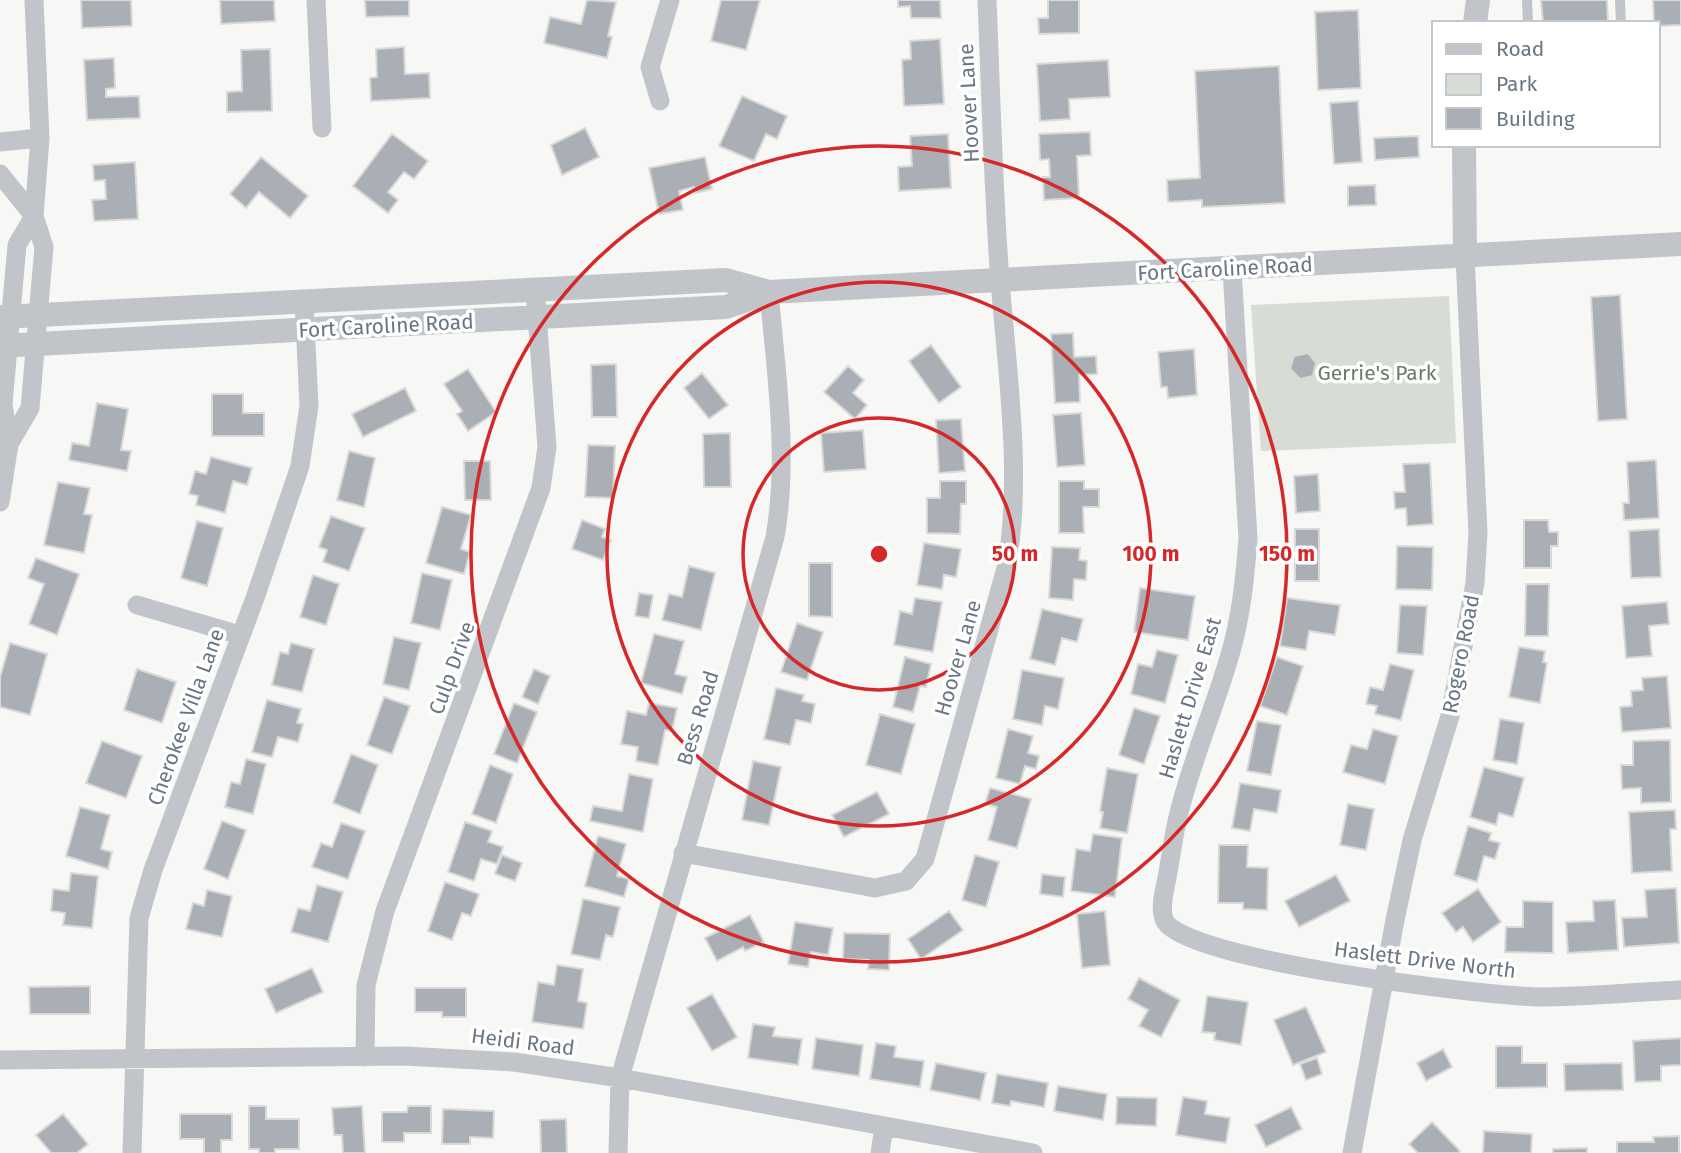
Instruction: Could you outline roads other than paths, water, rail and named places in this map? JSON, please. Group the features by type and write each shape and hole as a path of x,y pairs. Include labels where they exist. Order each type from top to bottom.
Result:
{"street":[{"path":"0,502 9,444 3,404 6,316 17,245 34,216 40,138 34,0"},
{"path":"316,0 322,128"},
{"path":"660,101 650,67 670,0"},
{"name":"Hoover Lane","path":"683,853 875,888 906,881 926,859 1010,550 1013,521 1009,385 1000,280 987,0"},
{"path":"1475,21 1478,0"},
{"path":"0,142 40,138"},
{"name":"Rogero Road","path":"1352,1153 1412,840 1450,716 1475,583 1478,533 1465,256 1464,147"},
{"path":"0,174 34,216 44,247 30,408 9,444"},
{"name":"Fort Caroline Road","path":"4,346 726,307 769,292 1681,244"},
{"name":"Haslett Drive East","path":"1169,928 1164,919 1163,902 1179,811 1230,657 1245,575 1248,538 1232,269"},
{"name":"Fort Caroline Road","path":"6,316 726,280 769,292"},
{"name":"Culp Drive","path":"365,1057 366,985 385,911 541,488 547,447 534,289"},
{"name":"Bess Road","path":"618,1153 620,1078 779,516 778,398 769,292"},
{"name":"Cherokee Villa Lane","path":"132,1153 139,918 153,870 240,635 305,448 309,406 304,301"},
{"path":"137,605 240,635"},
{"name":"Haslett Drive North","path":"1169,928 1188,940 1384,981 1467,992 1538,996 1681,990"},
{"name":"Heidi Road","path":"0,1060 365,1057 477,1059 620,1078 1033,1153"},
{"path":"880,1153 884,1127"}],"lane":[{"path":"1527,0 1528,21"},
{"path":"1620,0 1621,21"}],"park label":[{"name":"Gerrie's Park","path":"1377,373"}]}
